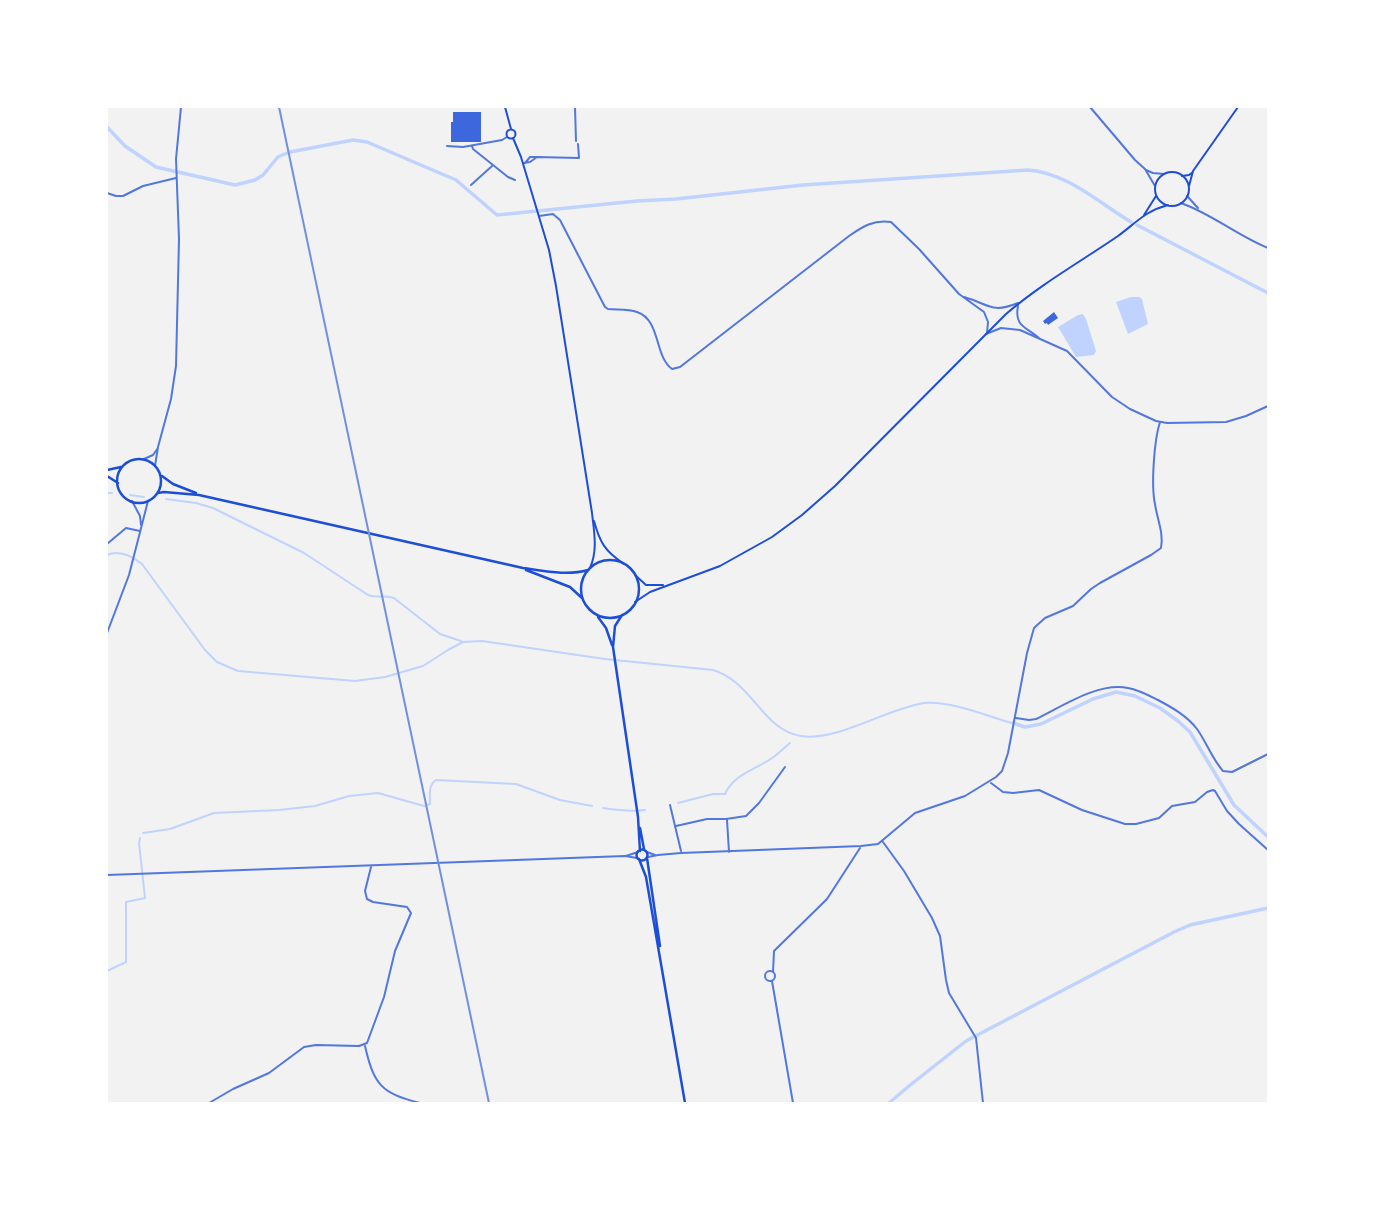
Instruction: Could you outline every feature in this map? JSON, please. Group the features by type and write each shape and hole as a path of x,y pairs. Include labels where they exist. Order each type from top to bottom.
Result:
{"main road":[{"path":"505,107 549,250 592,513 594,558 581,584 582,598"},
{"path":"635,602 647,593 720,566 772,537 802,515 835,486 1019,303 1120,235 1143,216 1156,208 1181,203 1187,196 1194,171 1238,107"},
{"path":"511,130 507,132 507,137 513,138"},
{"path":"1168,205 1156,195 1155,186 1160,177 1173,172 1182,176 1189,175 1194,171"},
{"path":"1182,176 1188,187"},
{"path":"1143,216 1156,195"},
{"path":"107,470 144,459 155,466 160,475 158,493"},
{"path":"124,465 119,472 118,483 123,495 132,501 148,501 164,492 199,495 523,568 578,573 607,560 624,564"},
{"path":"160,475 199,495"},
{"path":"107,476 118,483"},
{"path":"592,513 598,534 610,554 646,585 668,585"},
{"path":"523,568 570,587 586,606 604,618 613,618 629,611 639,589 635,575"},
{"path":"596,614 606,628 613,647"},
{"path":"622,615 615,626 613,647 638,813 642,851 638,859"},
{"path":"642,851 648,858 660,956"},
{"path":"638,859 643,861 648,858"},
{"path":"638,859 646,877 686,1103"}],"street":[{"path":"144,459 153,455 163,434 176,366 179,250 176,169 181,107"},
{"path":"524,163 537,157 579,158 575,107"},
{"path":"1090,107 1135,160 1153,173 1164,174"},
{"path":"447,146 463,147 507,137"},
{"path":"472,145 473,149 515,180"},
{"path":"471,185 493,165"},
{"path":"1145,169 1155,186"},
{"path":"107,193 116,197 123,196 177,176"},
{"path":"1187,196 1199,209"},
{"path":"1181,203 1199,209 1243,237 1268,248"},
{"path":"538,216 553,214 560,220 605,307 639,313 648,320 662,358 675,370 849,236 875,222 891,222 959,294 981,309 988,322 986,334"},
{"path":"963,296 990,308 1005,309 1019,303"},
{"path":"1019,303 1017,319 1040,339"},
{"path":"986,334 1001,328 1020,330 1067,351 1095,382 1119,403 1160,422 1226,422 1268,406"},
{"path":"648,858 681,853 878,844 915,813 965,796 1002,771 1008,753 1031,635 1039,622 1073,606 1100,583 1161,548 1162,537 1153,488 1160,422"},
{"path":"155,466 158,447"},
{"path":"132,501 140,516 141,526"},
{"path":"107,633 124,590 148,501"},
{"path":"107,544 126,528 140,531"},
{"path":"1014,718 1036,719 1092,692 1116,686 1142,692 1188,719 1198,730 1223,771 1232,772 1268,754"},
{"path":"676,826 749,814 785,768"},
{"path":"989,782 1003,792 1039,790 1082,810 1125,824 1159,818 1172,806 1195,802 1213,790 1227,811 1268,850"},
{"path":"670,805 681,853"},
{"path":"726,819 729,852"},
{"path":"882,841 904,871 940,936 950,993 975,1036 983,1103"},
{"path":"793,1103 772,981 775,976 772,972 774,951 827,899 861,846"},
{"path":"107,875 625,856 642,851 656,855"},
{"path":"625,856 638,859"},
{"path":"372,865 365,891 367,899 407,907 411,913 396,951 373,1030 365,1045 379,1085 400,1098 420,1103"},
{"path":"772,972 766,973 765,978 772,981"},
{"path":"209,1103 233,1088 269,1073 300,1049 310,1045 365,1045"},
{"path":"219,1097 221,1103"}],"water":[{"path":"1131,297 1142,299 1148,324 1128,334 1116,302"},
{"path":"1083,314 1086,319 1096,351 1094,355 1076,357 1058,327"}],"building":[{"path":"453,112 481,112 481,142 451,142"},
{"path":"1054,312 1058,318 1048,325 1045,324 1043,321"}],"waterway":[{"path":"107,127 125,146 156,167 235,185 255,180 263,175 278,157 287,153"},
{"path":"290,152 353,140 367,142 456,180 497,215 803,185 1028,170 1069,182 1131,222"},
{"path":"1137,225 1268,293"},
{"path":"107,493 112,493"},
{"path":"130,495 144,497"},
{"path":"166,499 213,508 304,553 368,595 394,598 440,634 461,641"},
{"path":"107,555 126,554 142,564 205,650 217,662 238,671 355,681 385,677 423,666 463,642 482,641 605,659 713,670 738,685 776,725 801,736 815,737 846,730 924,703 956,706 1012,723"},
{"path":"1013,723 1025,727 1041,724 1093,699 1116,692 1135,696 1160,708 1190,732 1234,805 1268,837"},
{"path":"678,803 713,794 725,794 739,777 772,758 790,743"},
{"path":"143,833 170,829 214,813 315,806 349,796 378,793 424,806 430,804 431,788 436,780 516,784 560,800 592,806"},
{"path":"603,808 645,810"},
{"path":"107,971 126,962 126,902 145,898 140,838"},
{"path":"889,1103 966,1041 1174,932 1190,925 1268,908"}],"railway":[{"path":"279,107 489,1103"}]}
